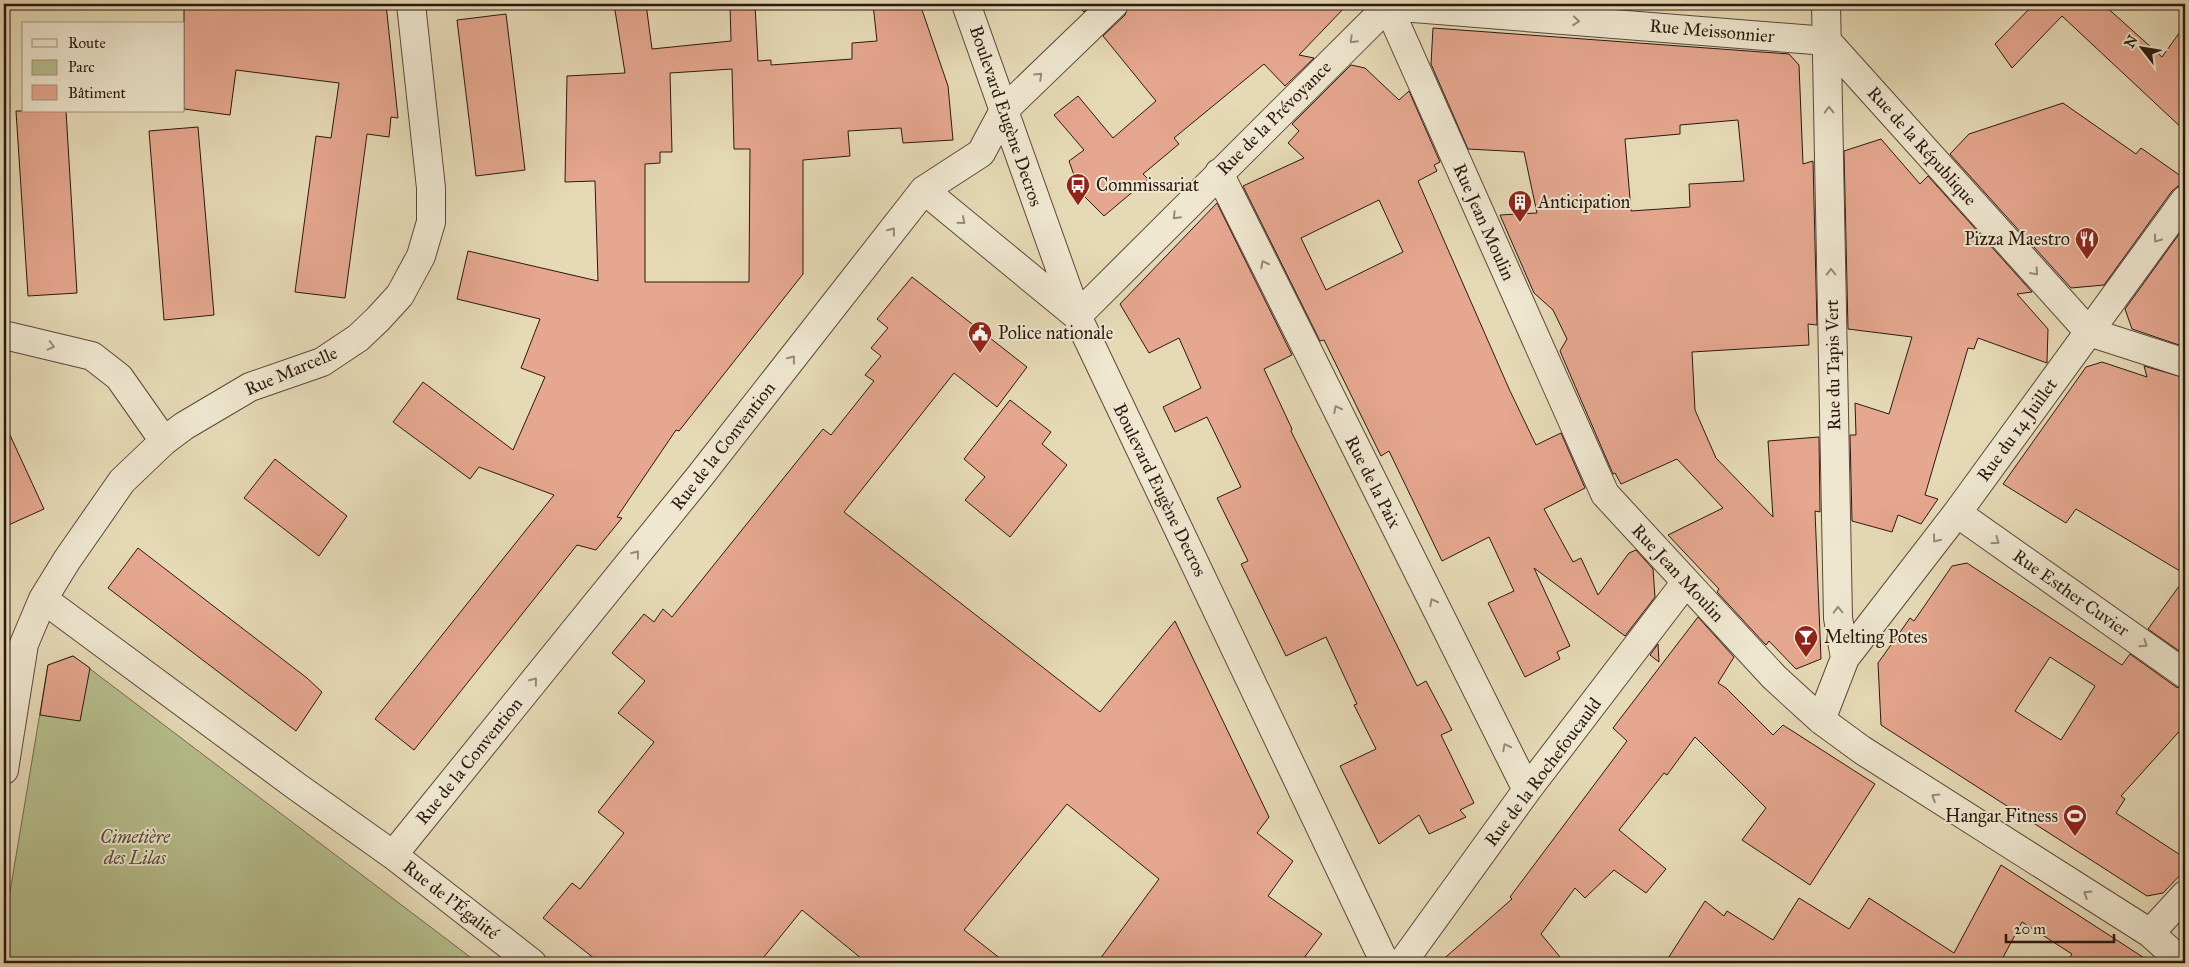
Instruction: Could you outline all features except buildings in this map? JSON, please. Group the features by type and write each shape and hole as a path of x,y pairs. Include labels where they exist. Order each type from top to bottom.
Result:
{"street":[{"name":"Rue Marcelle","path":"43,599 67,560 122,481 164,441 184,426 250,387 322,362 347,346 378,320 404,287 421,256 431,222 431,188 411,4"},
{"name":"Boulevard Eugène Decros","path":"966,4 1076,316 1385,963"},
{"name":"Rue de la Convention","path":"393,855 693,484 924,190 981,153 1004,110 1114,4"},
{"name":"Rue du Tapis Vert","path":"1826,4 1838,618 1845,658"},
{"name":"Rue Meissonnier","path":"1388,5 1827,40"},
{"name":"Rue de la Prévoyance","path":"1076,316 1388,5"},
{"name":"Rue Jean Moulin","path":"1388,5 1605,494 1774,677 1821,720 1862,750 2150,933 2183,963"},
{"name":"Rue de la République","path":"1827,40 2089,332"},
{"name":"Rue de la Paix","path":"1219,174 1528,790"},
{"path":"924,190 1076,316"},
{"name":"Rue du 14 Juillet","path":"1845,658 1956,513 2185,200"},
{"path":"2089,332 2185,363"},
{"path":"4,335 92,356 119,376 164,441"},
{"name":"Rue Esther Cuvier","path":"1956,513 2185,674"},
{"name":"Rue de la Rochefoucauld","path":"1402,963 1528,790 1686,582"},
{"path":"4,770 24,644 43,599 296,786 393,855"},
{"path":"1821,720 1845,658"},
{"name":"Rue de l'Égalité","path":"393,855 532,963"},
{"path":"2150,933 2185,895"}],"green space":[{"name":"Cimetière des Lilas","path":"73,656 478,963 4,963 4,928 48,665"}],"place":[{"name":"Commissariat","path":"1078,206"},
{"name":"Anticipation","path":"1520,223"},
{"name":"Pizza Maestro","path":"2087,260"},
{"name":"Police nationale","path":"980,354"},
{"name":"Melting Potes","path":"1806,658"},
{"name":"Hangar Fitness","path":"2075,837"}]}
